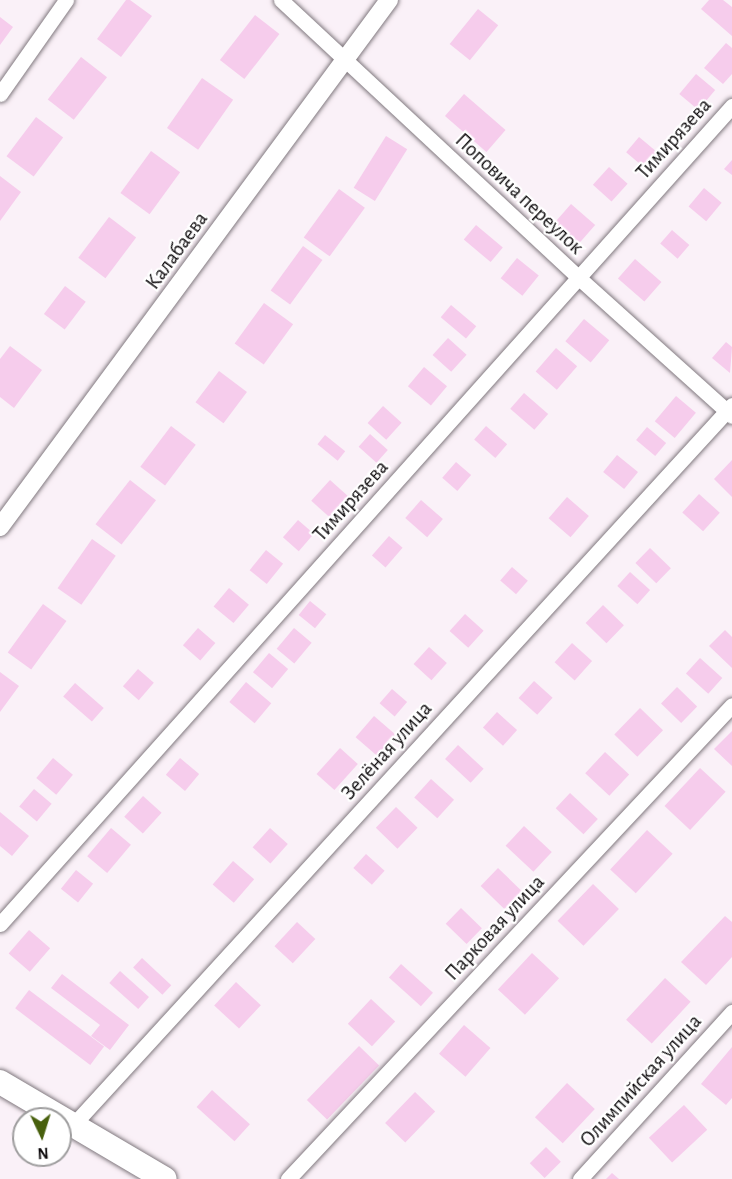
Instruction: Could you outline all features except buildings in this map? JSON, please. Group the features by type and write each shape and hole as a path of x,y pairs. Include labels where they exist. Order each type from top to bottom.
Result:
{"highway":[{"path":"0,1082 165,1179"}],"street":[{"path":"0,94 66,0"},
{"name":"Поповича переулок","path":"281,0 579,278 730,411"},
{"name":"Калабаева","path":"0,527 389,0"},
{"name":"Тимирязева","path":"0,924 732,106"},
{"name":"Зелёная улица","path":"73,1125 730,411"},
{"name":"Парковая улица","path":"288,1179 732,705"},
{"name":"Олимпийская улица","path":"580,1179 732,1012"}]}
